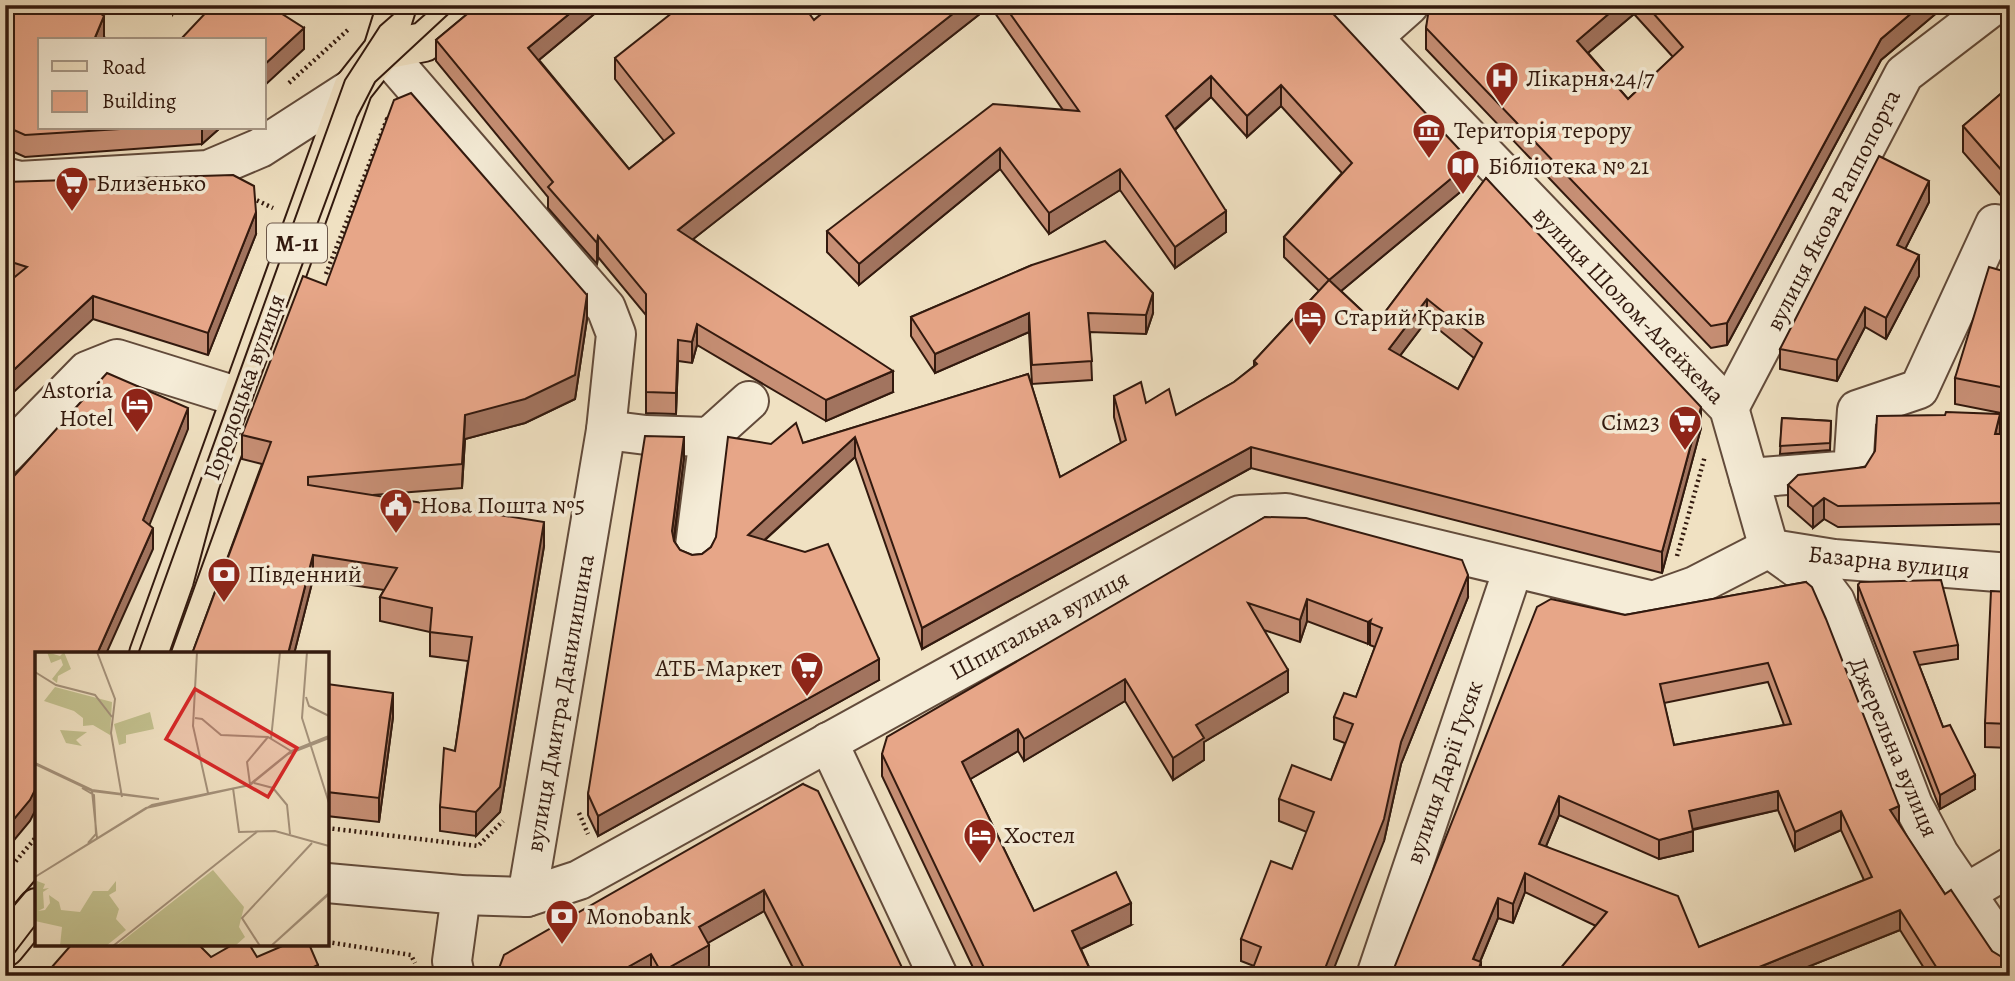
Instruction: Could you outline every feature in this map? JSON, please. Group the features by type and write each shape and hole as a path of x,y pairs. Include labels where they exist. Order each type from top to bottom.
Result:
{"main road":[{"name":"Городоцька вулиця","path":"150,652 239,397 353,88 383,50 397,5"},
{"path":"383,50 424,42 466,5"},
{"path":"5,947 35,910"}],"street":[{"name":"вулиця Шолом-Алейхема","path":"1341,5 1729,408 1769,548"},
{"path":"1371,38 1409,5"},
{"name":"вулиця Якова Раппопорта","path":"1729,408 1904,74 1994,5"},
{"name":"вулиця Дмитра Данилишина","path":"383,50 606,308 616,334 606,429 527,897"},
{"path":"5,177 19,181 208,170 260,148 353,88"},
{"path":"1749,478 1853,470 1857,410 1919,389 1995,224 2010,238"},
{"path":"5,455 87,371 117,359 239,397"},
{"path":"694,554 709,437 749,401"},
{"path":"606,429 646,435 709,437"},
{"name":"Шпитальна вулиця","path":"329,883 461,895 527,897 579,880 1240,514 1286,513 1653,601 1695,586 1769,548"},
{"name":"Базарна вулиця","path":"1769,548 1834,559 2010,573"},
{"name":"Джерельна вулиця","path":"1769,548 1826,589 1835,601 1913,804 1939,854 2010,958"},
{"name":"вулиця Дарії Гусяк","path":"1376,976 1513,569"},
{"path":"828,743 938,976"},
{"path":"1966,893 2010,867"},
{"path":"455,976 452,961 461,895"}],"path":[{"path":"311,64 358,20"},
{"path":"328,272 387,120 399,114"},
{"path":"580,802 578,816 591,838"},
{"path":"329,828 416,838"},
{"path":"5,874 35,838"},
{"path":"329,942 411,955"}],"building":[{"path":"5,5 87,5 104,16 95,38 38,38 38,130 104,130 25,135 5,126"},
{"path":"213,5 268,5 304,28 266,63 266,38 182,38"},
{"path":"478,5 580,5 528,48 629,169 674,133 615,58 682,5 803,5 814,20 832,5 964,5 678,230 893,371 826,400 697,324 692,342 678,340 676,393 646,392 646,294 598,236 597,243 548,187 553,182 436,40"},
{"path":"1004,5 1325,5 1471,162 1329,280 1284,237 1352,163 1281,85 1247,116 1211,76 1166,116 1226,211 1175,247 1120,169 1049,213 1000,148 859,264 827,231 993,104 1079,111"},
{"path":"1432,5 1619,5 1577,41 1628,99 1683,47 1646,5 1921,5 1881,39 1727,323 1711,326 1426,28 1429,8"},
{"path":"2010,86 2010,180 1963,126"},
{"path":"411,93 587,295 575,375 525,399 465,415 462,464 308,477 308,485 544,522 500,787 476,812 440,807 444,748 455,751 472,637 430,632 432,608 380,597 397,568 313,555 289,652 193,652 271,442 242,435 303,276 326,285 394,100"},
{"path":"1879,156 1929,181 1897,245 1919,255 1886,318 1865,307 1837,360 1780,349"},
{"path":"233,175 254,186 256,212 208,333 93,296 5,378 5,285 27,267 5,260 5,182"},
{"path":"1486,178 1701,407 1662,552 1251,447 922,628 855,437 748,535 805,552 828,544 879,659 598,816 588,794 645,436 684,437 672,531 680,550 692,555 702,554 711,547 716,537 728,437 771,444 796,423 803,443 1028,374 1060,477 1126,440 1114,396 1141,382 1146,403 1169,389 1176,415 1234,382 1257,364 1254,361 1329,280 1376,324","holes":["1427,299 1482,343 1458,389 1389,349"]},
{"path":"1105,241 1153,293 1146,315 1088,313 1092,361 1032,365 1029,313 935,354 911,317 1032,265"},
{"path":"1989,267 2010,273 2010,373 2006,388 1955,378"},
{"path":"107,373 188,408 143,520 153,528 98,652 35,652 35,790 5,830 5,486"},
{"path":"1946,412 2000,414 1995,434 2010,434 2010,503 1838,506 1824,498 1813,507 1788,485 1798,475 1865,467 1875,451 1877,416 1945,415"},
{"path":"1782,418 1831,421 1830,443 1780,446"},
{"path":"1265,517 1306,518 1462,560 1468,575 1401,742 1384,819 1322,976 1250,976 1261,947 1241,939 1271,861 1292,869 1314,812 1279,799 1292,765 1331,780 1353,724 1334,717 1344,693 1356,697 1382,628 1370,623 1371,620 1368,622 1307,599 1300,620 1248,603 1288,670 1196,725 1204,738 1173,758 1125,679 1024,739 1018,729 962,762 1034,911 1116,872 1131,903 1072,931 1093,976 988,976 882,754 887,737"},
{"path":"1941,580 1958,645 1914,652 1943,727 1950,725 1975,775 1940,795 1858,585 1860,582"},
{"path":"1806,582 1812,587 1899,806 1890,810 1945,894 1951,890 1992,951 2005,959 2010,966 2010,976 1933,976 1940,973 1900,910 1737,976 1554,976 1607,912 1525,873 1513,904 1498,898 1473,959 1481,962 1476,976 1391,976 1537,607 1551,599 1625,615","holes":["1768,663 1791,724 1674,745 1660,684","1778,791 1795,832 1841,811 1872,877 1699,947 1678,896 1539,844 1559,796 1659,840 1693,831 1689,811"]},
{"path":"1991,591 2010,592 2010,724 1985,723"},
{"path":"329,684 393,693 379,798 329,792"},
{"path":"803,784 818,791 906,976 808,976 764,890 699,927 709,945 661,972 651,954 612,976 500,976 498,971 504,955"},
{"path":"70,946 200,946 211,957 230,946 250,946 257,957 282,946 310,946 318,965 294,976 44,976"}],"tram line":[{"path":"139,652 345,80 380,26 404,5"},
{"path":"170,652 193,586 219,489 357,117 375,82 458,5"},
{"path":"5,916 35,880"},
{"path":"5,965 35,926"}],"place":[{"name":"Лікарня 24/7","path":"1502,108"},
{"name":"Територія терору","path":"1429,160"},
{"name":"Бібліотека № 21","path":"1463,196"},
{"name":"Близенько","path":"72,213"},
{"name":"Старий Краків","path":"1310,347"},
{"name":"Astoria Hotel","path":"137,434"},
{"name":"Сім23","path":"1685,452"},
{"name":"Нова Пошта №5","path":"396,535"},
{"name":"Південний","path":"224,604"},
{"name":"АТБ-Маркет","path":"807,698"},
{"name":"Хостел","path":"980,865"},
{"name":"Monobank","path":"562,946"}]}
